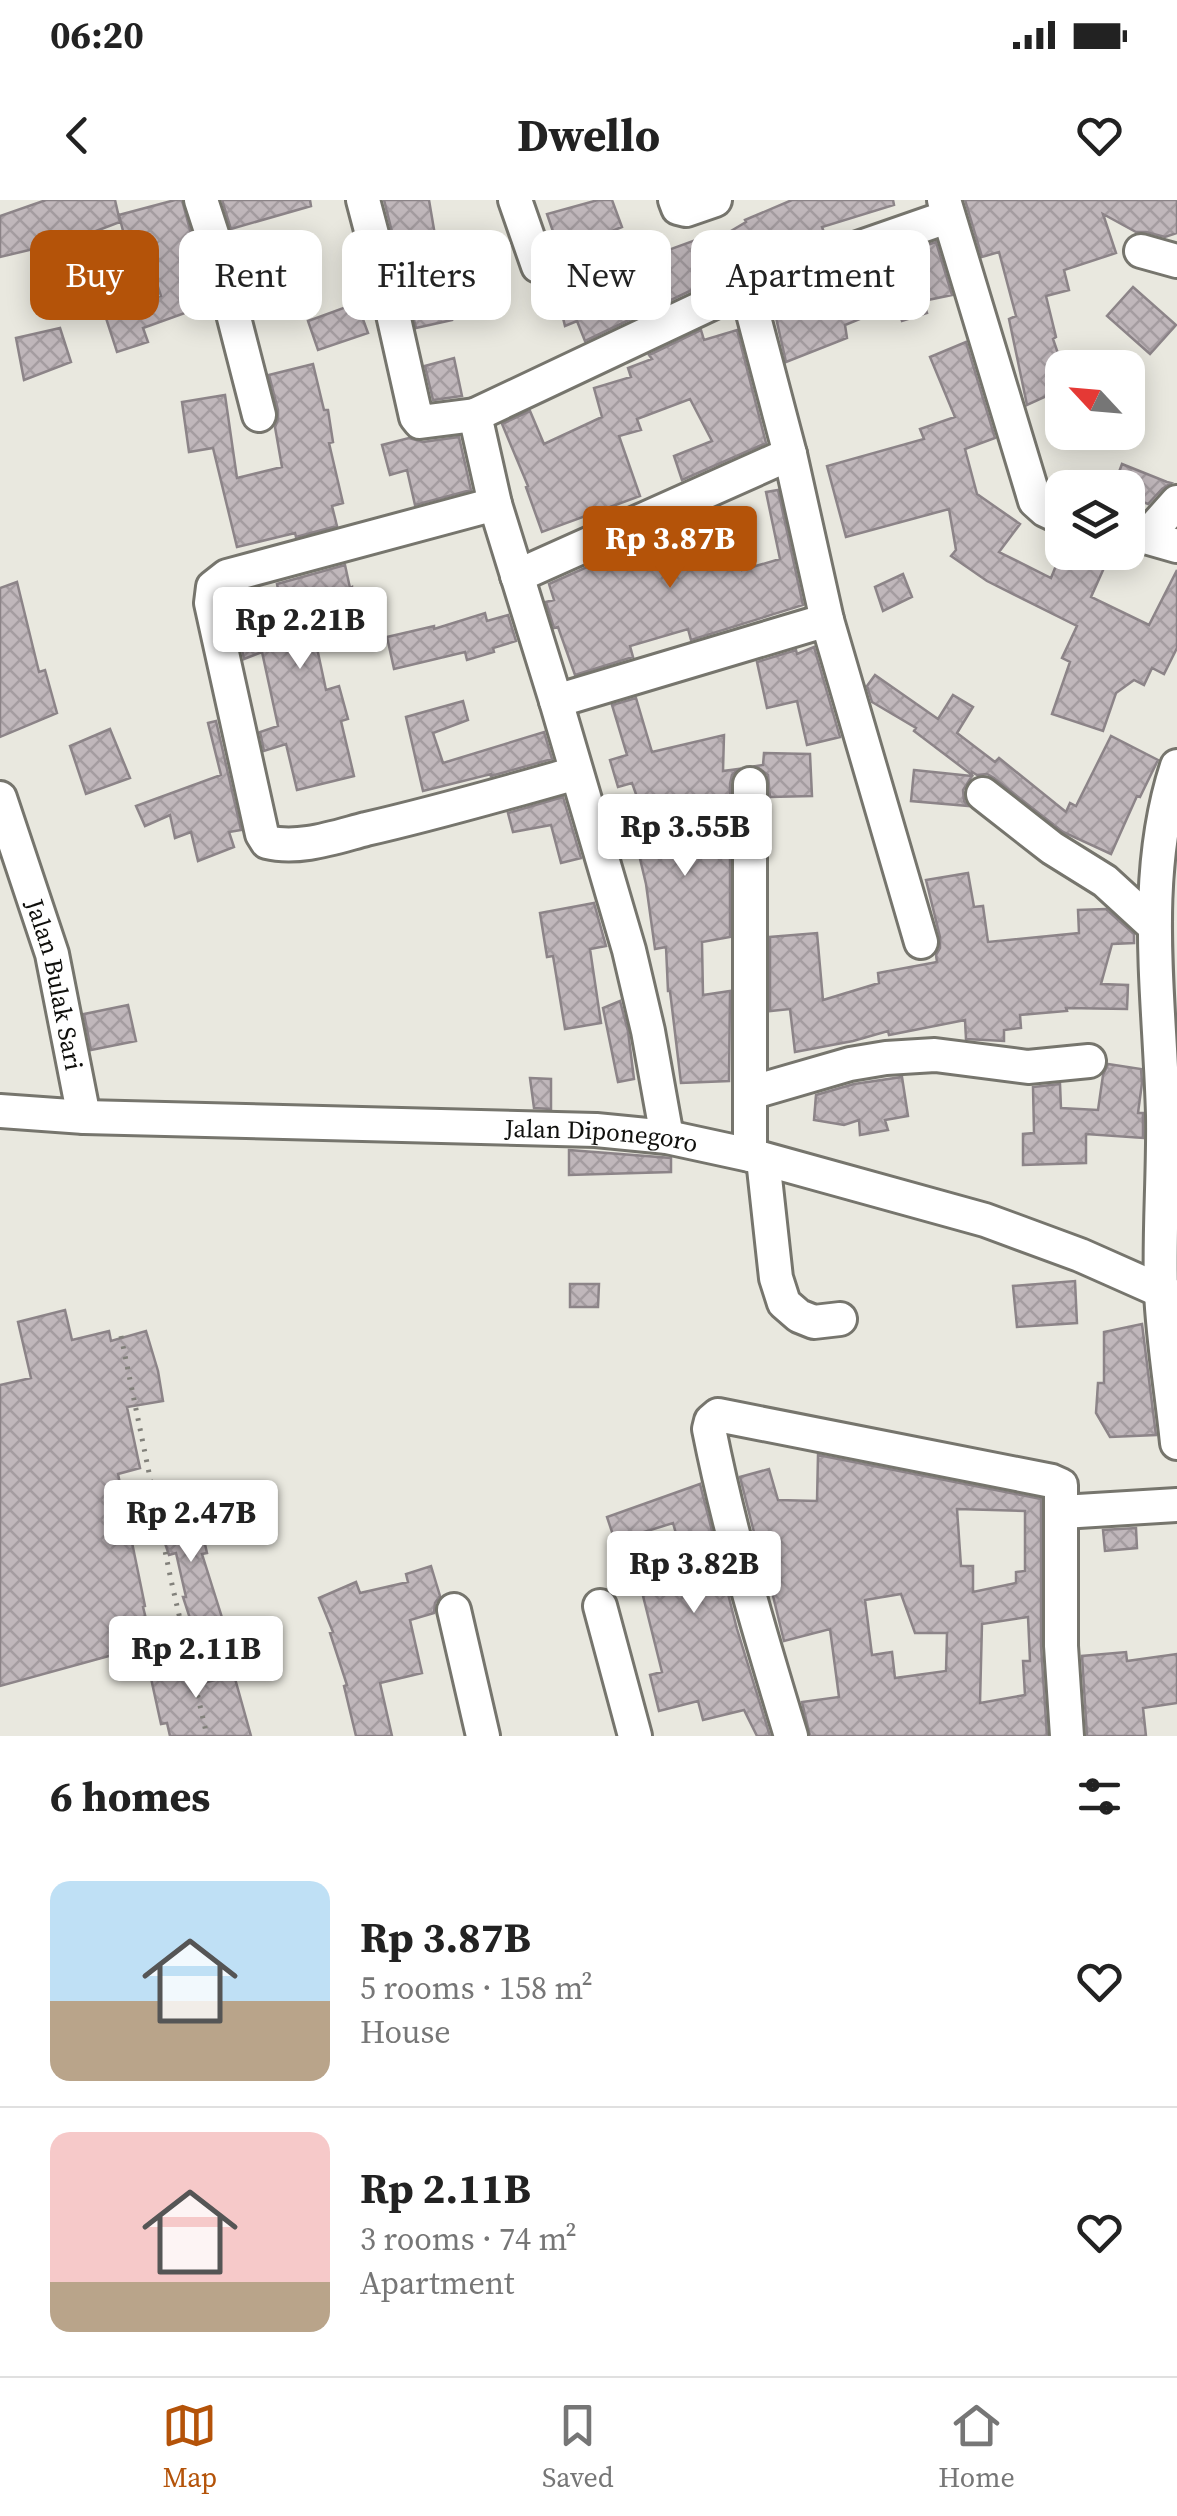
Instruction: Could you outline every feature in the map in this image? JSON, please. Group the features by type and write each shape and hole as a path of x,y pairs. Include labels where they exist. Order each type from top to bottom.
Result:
{"street":[{"path":"201,200 259,415"},
{"path":"363,200 420,422 474,415 691,313"},
{"path":"515,200 531,246"},
{"path":"675,200 678,208 686,210 715,200"},
{"path":"890,230 946,208 1034,501 1045,510"},
{"path":"1141,251 1177,260"},
{"path":"755,320 827,620 921,942"},
{"path":"474,415 495,504 628,950 668,1137"},
{"path":"517,576 790,454"},
{"path":"1150,538 1177,502"},
{"path":"495,504 227,576 213,587 211,603 262,834 274,844 312,842 428,815 576,773"},
{"path":"556,700 827,620"},
{"path":"1177,766 1160,854 1154,926 1177,1443"},
{"path":"750,784 750,1093 776,1278 784,1302 799,1316 814,1322 840,1319"},
{"path":"983,794 1052,848 1105,882 1154,926"},
{"name":"Jalan Bulak Sari","path":"0,798 52,954 84,1117"},
{"path":"750,1093 850,1064 886,1058 934,1054 1028,1067 1089,1061"},
{"name":"Jalan Diponegoro","path":"0,1111 84,1117 596,1130 668,1137 985,1220 1080,1254 1171,1295"},
{"path":"791,1736 725,1505 710,1429 710,1421 718,1414 1061,1485 1061,1646 1067,1736"},
{"path":"1062,1512 1177,1505"},
{"path":"600,1606 635,1736"},
{"path":"454,1610 484,1736"}],"path":[{"path":"121,1336 207,1736"}],"building":[{"path":"46,200 115,200 120,222 99,230 30,230 30,250 0,257 0,216"},
{"path":"182,200 190,230 179,230 179,315 143,328 148,342 117,352 107,320 159,320 161,296 159,230 123,230 119,215"},
{"path":"222,200 310,200 311,206 231,229"},
{"path":"384,200 429,200 434,230 392,230"},
{"path":"612,200 622,227 552,230 547,214"},
{"path":"792,200 893,200 894,205 822,227 823,230 733,230 745,220"},
{"path":"965,200 1177,200 1177,233 1165,237 1136,232 1103,214 1116,253 1064,270 1069,290 1046,296 1057,350 1045,350 1045,397 1027,405 1009,319 1016,316 999,252 982,257"},
{"path":"691,242 691,290 671,300 671,249"},
{"path":"936,242 952,295 930,300 930,244"},
{"path":"1133,287 1176,325 1150,354 1107,316"},
{"path":"342,309 342,320 363,320 368,333 318,350 308,321 322,320 322,316"},
{"path":"414,320 452,320 416,328"},
{"path":"564,320 629,320 585,341 577,321 565,326"},
{"path":"777,320 857,320 845,325 847,338 786,362"},
{"path":"60,328 71,362 24,380 16,338"},
{"path":"701,330 704,340 737,330 766,443 682,480 674,456 712,441 690,399 637,419 641,430 619,436 640,496 542,532 502,424 530,411 544,444 602,417 594,388 631,377 628,368 652,359 649,355"},
{"path":"966,342 995,438 965,449 977,494 1020,524 999,552 1051,578 1054,570 1103,570 1091,597 1149,625 1177,570 1177,648 1164,674 1152,668 1144,685 1134,680 1116,693 1103,731 1052,714 1070,662 1062,658 1077,626 987,581 951,556 956,550 949,509 846,537 827,466 924,439 920,429 955,417 930,357"},
{"path":"454,358 462,396 433,400 425,366"},
{"path":"313,364 324,410 328,410 333,442 329,443 343,503 332,506 337,526 237,547 213,448 189,452 182,402 225,395 237,478 282,467 275,427 278,410 269,375"},
{"path":"459,437 471,490 415,505 407,470 390,475 382,445 409,438 423,442"},
{"path":"1145,473 1171,483 1145,503"},
{"path":"778,490 803,605 691,640 688,629 630,646 633,657 575,675 546,602 554,600 549,584 720,507 723,539 734,535 742,570 780,559 766,492"},
{"path":"345,565 352,587 353,611 311,620 326,690 339,686 348,719 341,721 354,776 297,790 286,744 264,751 260,732 278,726 262,652 244,659 232,606 278,589 277,584"},
{"path":"903,574 912,597 883,611 875,587"},
{"path":"17,582 39,672 45,670 57,713 0,737 0,588"},
{"path":"485,613 487,621 508,615 516,641 467,660 465,652 394,669 387,637 434,629"},
{"path":"814,647 840,737 807,745 797,701 767,708 757,662"},
{"path":"875,675 938,719 953,695 973,707 957,733 995,762 999,758 1066,812 1070,803 1076,806 1111,736 1158,760 1111,854 1063,832 987,774 972,775 914,731 916,728 872,702 867,686"},
{"path":"636,698 652,752 724,735 723,771 738,769 730,784 730,937 702,942 703,995 730,991 729,1081 681,1083 666,947 655,949 637,846 653,841 632,783 618,787 610,760 627,755 612,705"},
{"path":"463,701 468,720 433,733 443,763 544,732 552,759 423,791 406,717"},
{"path":"216,721 241,830 229,832 234,847 198,861 191,832 175,838 170,815 145,826 136,806 221,775 208,723"},
{"path":"110,729 130,778 86,794 70,746"},
{"path":"764,753 810,754 812,796 770,797 768,775 756,766 763,765"},
{"path":"914,770 972,776 963,790 968,806 911,801"},
{"path":"563,797 581,858 561,863 551,825 513,832 508,813"},
{"path":"968,873 974,907 983,906 988,942 1079,933 1078,910 1106,909 1134,934 1134,943 1112,944 1101,984 1128,985 1127,1009 1066,1008 1067,1011 1020,1015 1021,1028 1004,1030 1004,1041 966,1039 965,1020 889,1035 888,1031 795,1052 790,1009 770,1011 770,937 817,933 823,1000 879,983 878,973 937,962 940,937 926,880"},
{"path":"594,903 606,946 590,949 601,1023 565,1029 553,956 547,957 540,913"},
{"path":"620,1001 634,1079 618,1082 603,1008"},
{"path":"128,1005 136,1041 91,1050 84,1014"},
{"path":"1108,1064 1141,1069 1138,1113 1143,1113 1143,1138 1086,1134 1086,1163 1023,1165 1023,1134 1034,1133 1033,1087 1060,1084 1061,1108 1098,1110"},
{"path":"902,1077 908,1116 885,1120 888,1130 860,1135 859,1120 844,1125 814,1120 816,1095"},
{"path":"530,1078 551,1079 551,1109 534,1108"},
{"path":"569,1150 671,1158 671,1172 569,1175"},
{"path":"1075,1281 1077,1323 1017,1327 1013,1286"},
{"path":"570,1284 599,1284 598,1307 570,1307"},
{"path":"65,1310 72,1340 109,1331 111,1341 146,1331 158,1371 163,1401 127,1407 140,1468 118,1474 153,1646 0,1686 0,1385 31,1378 18,1322"},
{"path":"1142,1324 1156,1435 1110,1437 1096,1413 1098,1383 1104,1383 1104,1332"},
{"path":"818,1455 1041,1499 1041,1646 1047,1736 810,1736 802,1702 839,1697 830,1629 784,1641 740,1477 769,1469 778,1500 817,1501","holes":["957,1509 1025,1511 1025,1571 1016,1572 1016,1583 973,1592 973,1566 961,1566","901,1594 915,1633 947,1633 946,1671 895,1678 892,1652 872,1655 865,1600","1028,1617 1030,1661 1023,1661 1025,1695 980,1703 982,1624"]},
{"path":"700,1484 737,1629 770,1736 757,1736 744,1710 703,1720 698,1701 659,1711 650,1675 662,1672 642,1592 689,1580 673,1523 615,1541 607,1517"},
{"path":"196,1504 207,1553 202,1554 224,1624 195,1634 183,1597 176,1553 169,1555 155,1514"},
{"path":"1136,1528 1137,1548 1105,1551 1103,1530"},
{"path":"431,1566 440,1596 434,1613 410,1620 422,1673 380,1683 392,1736 356,1736 344,1686 347,1685 330,1633 333,1632 319,1598 356,1582 360,1593 408,1582 406,1574"},
{"path":"184,1651 192,1686 234,1675 251,1736 170,1736 167,1723 161,1724 147,1660"},
{"path":"1126,1652 1127,1661 1177,1654 1177,1703 1143,1708 1146,1736 1087,1736 1082,1656"}]}
